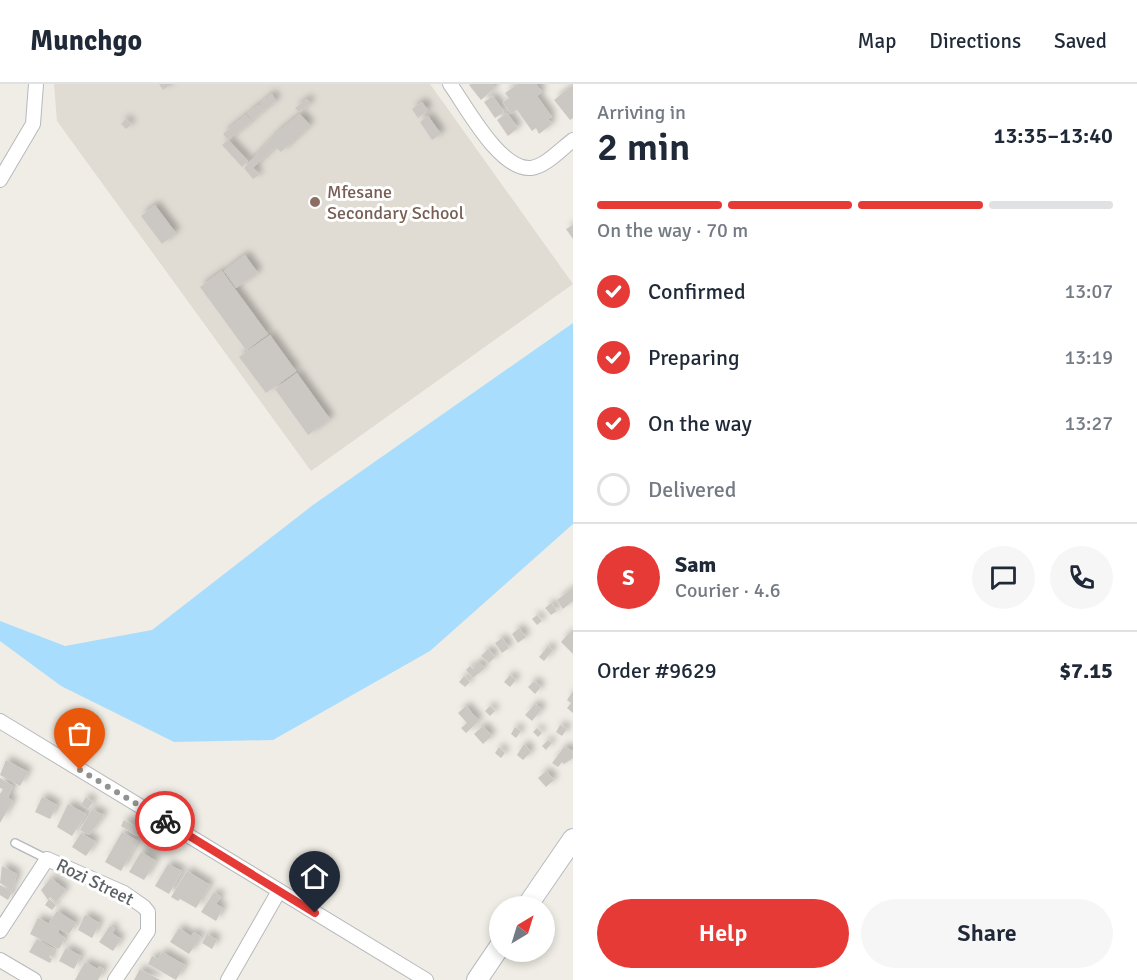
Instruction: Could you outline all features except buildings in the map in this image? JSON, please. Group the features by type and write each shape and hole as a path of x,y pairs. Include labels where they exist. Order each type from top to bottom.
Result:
{"main road":[{"path":"534,896 573,839"},
{"path":"477,980 489,962"}],"street":[{"path":"0,180 33,124 36,84"},
{"path":"450,84 492,142 511,163 532,168 573,140"},
{"path":"0,721 426,980"},
{"name":"Rozi Street","path":"0,931 47,859 124,893 148,912 148,931 115,980"},
{"path":"228,980 279,891"},
{"path":"0,960 34,980"}],"lane":[{"path":"15,843 47,859"}],"shaded area":[{"name":"Mfesane Secondary School","path":"54,84 430,84 573,284 311,471 57,121"}],"water":[{"path":"573,323 573,524 430,651 273,740 174,742 61,686 0,641 0,621 65,646 152,630 313,505"}],"way so far":[{"path":"80,770 165,821"}],"place":[{"name":"Mfesane Secondary School","path":"315,202"}],"route":[{"path":"165,821 315,913"}]}
